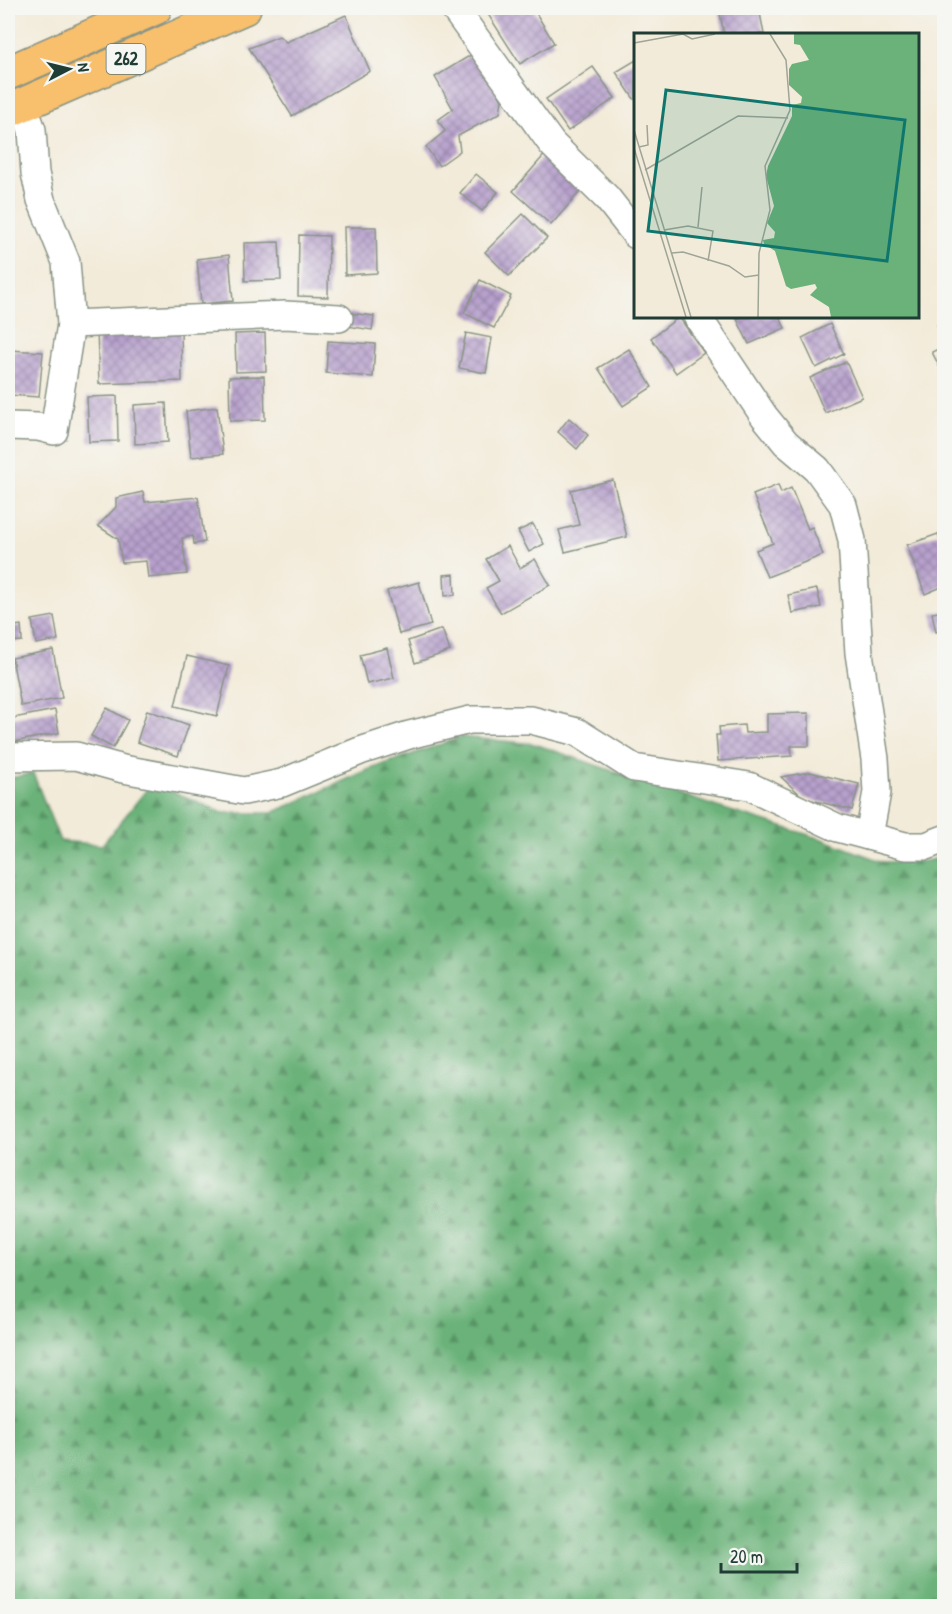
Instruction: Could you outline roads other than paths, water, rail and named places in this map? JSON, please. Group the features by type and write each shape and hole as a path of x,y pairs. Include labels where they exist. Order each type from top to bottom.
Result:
{"highway":[{"name":"262","path":"8,73 155,8"},
{"name":"262","path":"15,108 244,8"}],"street":[{"path":"454,8 552,144 607,198 634,233"},
{"path":"8,426 39,427 54,431 71,324 66,262 41,200 35,173 32,130 15,108"},
{"path":"71,324 285,315 339,318"},
{"path":"698,318 764,416 786,443 817,469 843,505 852,540 859,653 875,759 877,792 869,836"},
{"path":"8,757 76,756 123,770 244,791 282,783 360,751 429,730 470,720 531,720 577,732 634,768 749,786 838,828 905,846 926,846 945,838"}]}
